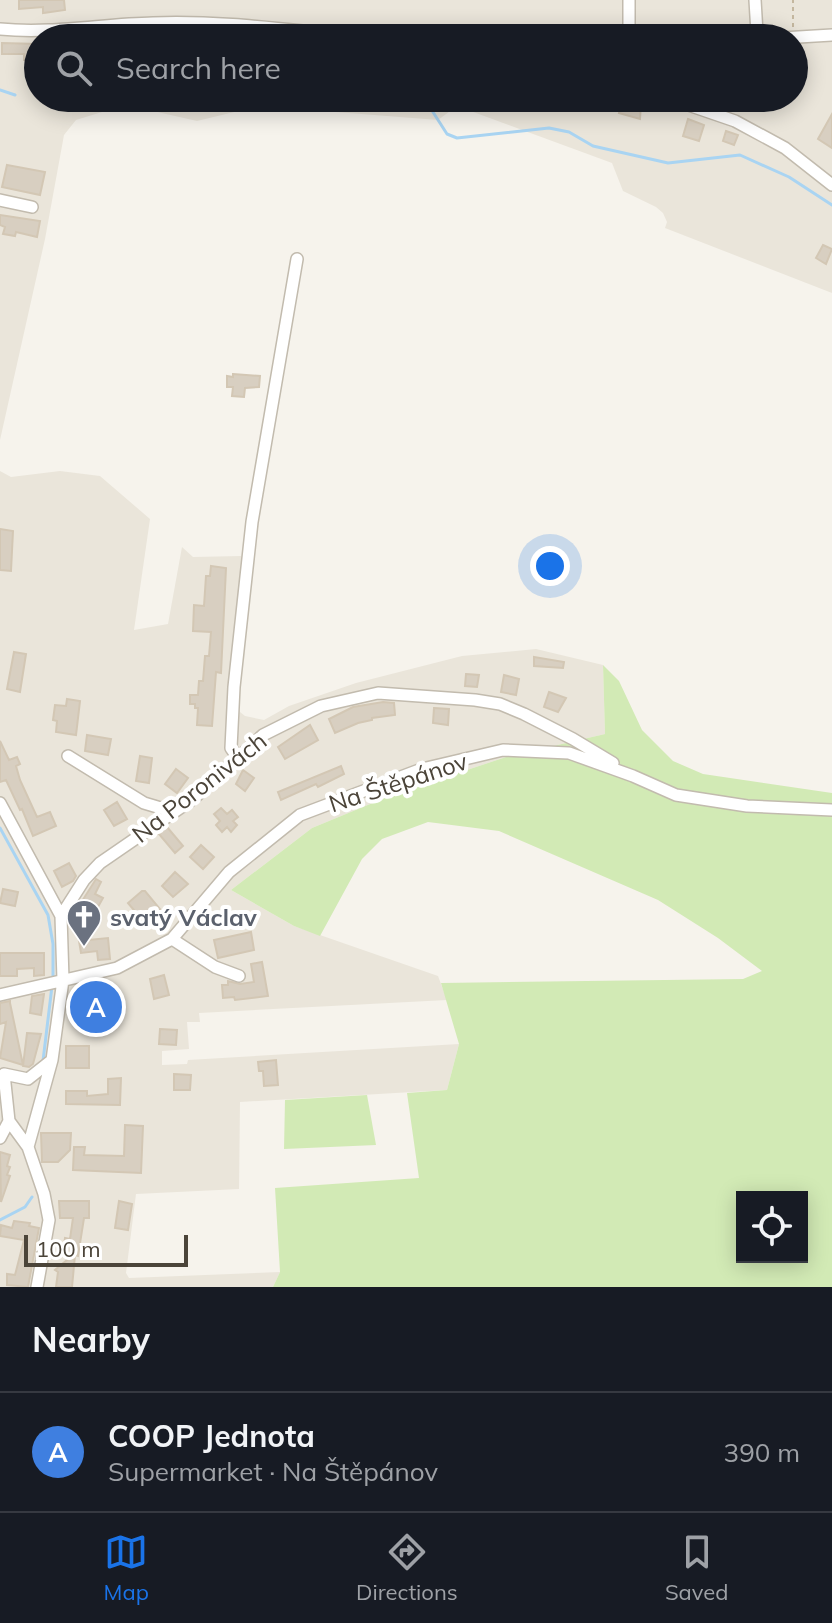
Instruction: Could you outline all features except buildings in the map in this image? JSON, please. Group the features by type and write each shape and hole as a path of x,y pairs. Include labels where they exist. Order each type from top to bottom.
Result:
{"street":[{"path":"628,24 629,0"},
{"path":"755,0 756,24"},
{"path":"141,24 194,24"},
{"path":"0,29 24,31"},
{"path":"808,36 832,35"},
{"path":"709,112 735,121 785,148 832,185"},
{"path":"0,200 32,207"},
{"path":"238,758 231,748 234,687 252,522 297,259"},
{"name":"Na Poronivách","path":"61,916 84,880 100,863 193,799 263,735 321,706 378,693 500,704 573,739 633,776"},
{"name":"Na Štěpánov","path":"0,995 117,968 172,939 229,872 300,815 422,769 503,750 569,753 676,795 747,806 832,810"},
{"path":"68,756 144,803 174,812"},
{"path":"0,803 61,916 52,1060 28,1147"},
{"path":"172,939 215,967 239,976"},
{"path":"37,1287 49,1220 28,1147 9,1121 2,1071 28,1079 52,1060"},
{"path":"0,1138 9,1121"}],"path":[{"path":"793,0 793,24"},
{"path":"67,995 87,998"}],"shaded area":[{"path":"0,0 832,0 832,293 665,228 667,222 663,213 623,191 612,163 473,112 808,112 808,24 24,24 24,112 102,112 76,120 64,135 45,239 0,440"},
{"path":"157,112 234,112 197,121"},
{"path":"336,112 449,112 438,120"},
{"path":"0,471 11,477 60,471 100,476 150,519 134,630 168,624 182,547 193,557 241,556 238,705 245,716 264,720 289,706 356,683 462,656 536,649 603,665 605,734 506,757 392,795 312,828 231,890 294,926 438,976 447,1000 199,1013 200,1022 187,1022 189,1049 162,1051 162,1065 187,1064 188,1060 459,1044 447,1090 240,1102 239,1189 136,1194 126,1273 129,1278 280,1272 273,1287 0,1287"}],"green space":[{"path":"603,665 619,681 642,730 673,761 703,774 832,793 832,1287 273,1287 280,1272 275,1188 419,1178 407,1093 447,1090 459,1044 441,983 743,979 762,971 718,938 658,900 499,831 428,822 382,839 362,859 320,936 294,926 231,890 312,828 392,795 506,757 605,734"},
{"path":"367,1095 376,1145 284,1149 285,1100"}],"waterway":[{"path":"0,90 15,95"},
{"path":"433,112 447,134 457,138 549,128 569,132 593,146 668,163 740,155 789,177 832,205"},
{"path":"0,828 48,915 53,944 53,978"},
{"path":"43,1061 52,986"},
{"path":"0,1220 25,1207 32,1197"}],"place":[{"name":"svatý Václav","path":"84,948"},
{"name":"COOP Jednota","path":"96,1007"}]}
